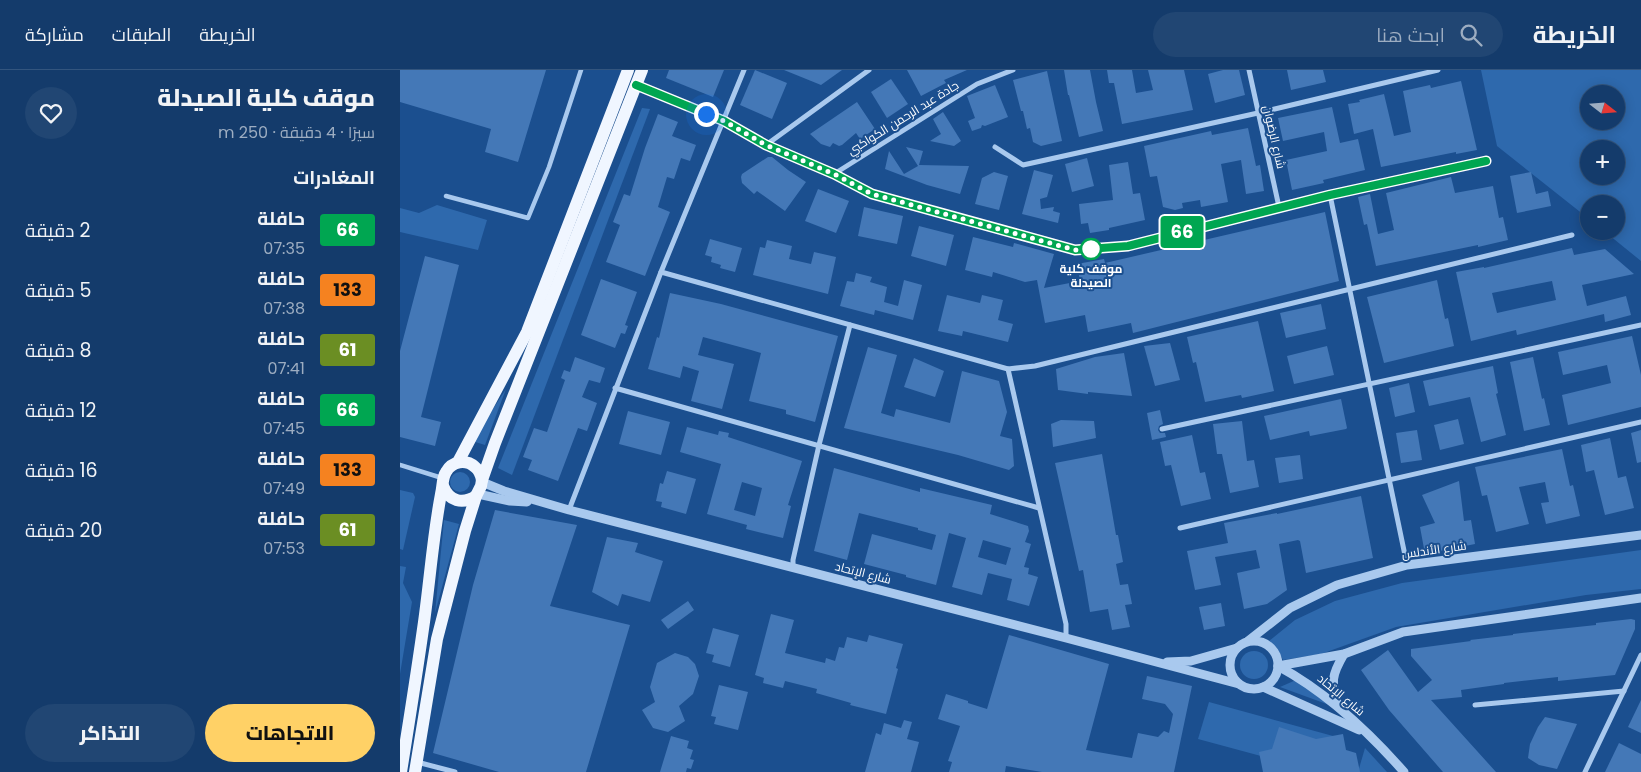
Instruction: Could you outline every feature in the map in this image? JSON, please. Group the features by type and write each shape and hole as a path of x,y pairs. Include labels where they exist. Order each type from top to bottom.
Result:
{"main road":[{"path":"401,772 424,622 435,522 443,482 448,468 458,462 527,332 628,70"},
{"path":"416,767 438,639 465,531 479,488 642,70"},
{"path":"443,482 450,498 457,501 464,502 470,500 479,488 478,469 469,463 458,462"}],"street":[{"path":"446,196 528,218 549,167 581,70"},
{"path":"569,510 661,272 744,70"},
{"path":"766,145 869,70"},
{"name":"جادة عبد الرحمن الكواكبي","path":"834,174 977,84 1012,70"},
{"name":"شارع الرضوان","path":"1249,70 1279,208"},
{"path":"995,147 1023,165 1258,113 1438,70"},
{"path":"636,85 724,121 766,145 834,174 872,194 1075,250 1128,246 1330,195 1486,161"},
{"path":"1330,195 1407,565"},
{"path":"661,272 1008,368 1035,366 1572,235"},
{"path":"793,568 793,560 818,445 850,325"},
{"path":"1162,429 1641,325"},
{"path":"1008,368 1066,624 1066,638"},
{"path":"616,388 1039,508"},
{"path":"1180,528 1641,422"},
{"path":"400,465 443,482"},
{"name":"شارع الإتحاد","path":"479,488 510,501 543,502 1239,684"},
{"name":"شارع الأندلس","path":"1248,641 1290,608 1337,584 1407,565 1641,535"},
{"path":"1278,666 1344,654 1403,632 1641,598"},
{"path":"1156,663 1191,661 1237,648 1248,641 1263,642 1274,652 1277,659 1278,666 1272,681 1258,689 1250,689 1239,684 1232,676 1230,668 1232,654 1237,648"},
{"path":"1338,706 1333,687 1334,670 1344,654"},
{"path":"1585,772 1641,655"},
{"name":"شارع الإتحاد","path":"1278,666 1301,678 1338,706 1366,733"},
{"name":"شارع الإتحاد","path":"1263,687 1366,733"},
{"path":"1475,705 1624,691"},
{"path":"1366,733 1404,772"},
{"path":"416,767 455,772"}],"shaded area":[{"path":"1481,70 1641,70 1641,261 1615,240 1625,240 1625,195 1580,195 1580,212 1497,146"},
{"path":"642,108 650,109 512,475 498,468"},
{"path":"437,205 487,220 478,250 400,232 400,208 419,213"},
{"path":"506,389 485,445 472,441"},
{"path":"460,472 467,475 470,482 467,489 460,492 453,489 450,482 453,475"},
{"path":"400,490 413,493 415,497 403,550 400,549"},
{"path":"444,520 459,524 435,613"},
{"path":"1641,550 1641,589 1586,595 1396,627 1321,654 1283,660 1277,648 1269,641 1295,620 1335,601 1402,583"},
{"path":"400,566 406,567 403,583 412,602 400,674"},
{"path":"1254,651 1264,655 1268,665 1264,675 1254,679 1244,675 1240,665 1244,655"},
{"path":"1296,680 1332,706 1280,687"},
{"path":"1209,702 1344,739 1320,772 1198,739"},
{"path":"1365,748 1387,772 1358,772"}],"building":[{"path":"400,70 546,70 518,162 485,152 491,129 400,102"},
{"path":"669,70 724,70 713,97 666,78"},
{"path":"755,70 787,83 772,119 740,105"},
{"path":"784,70 842,70 821,85"},
{"path":"907,70 967,70 944,80 946,83 921,96"},
{"path":"1064,70 1090,70 1103,131 1079,137 1068,95"},
{"path":"1107,70 1132,70 1136,93 1153,90 1148,70 1184,70 1193,110 1122,124 1114,83 1109,83"},
{"path":"1223,70 1239,70 1245,95 1215,103 1208,74"},
{"path":"1287,70 1323,70 1326,82 1291,90"},
{"path":"1047,71 1062,141 1041,146 1033,142 1030,128 1027,129 1013,80"},
{"path":"891,79 908,104 887,118 871,92"},
{"path":"1461,81 1477,150 1456,154 1456,152 1381,167 1373,129 1354,134 1348,104 1384,94 1394,136 1411,132 1403,91 1430,85 1431,88"},
{"path":"995,85 1008,117 985,126 982,125 981,128 972,131 968,121 975,118 967,96"},
{"path":"857,102 875,129 860,139 856,133 842,145 839,146 833,143 830,147 821,144 810,134"},
{"path":"1332,107 1340,143 1358,139 1365,170 1323,180 1324,183 1292,190 1286,160 1327,151 1324,132 1283,141 1278,118"},
{"path":"943,112 961,141 954,146 930,141 941,134 933,119"},
{"path":"658,114 678,122 672,136 696,145 690,161 681,158 674,179 667,177 658,207 670,212 645,276 606,262 620,225 613,222 624,194 630,196"},
{"path":"1248,128 1256,166 1260,165 1264,191 1246,194 1241,160 1221,164 1228,202 1201,207 1200,200 1182,203 1183,208 1175,210 1163,207 1157,176 1150,177 1144,146 1211,131 1212,135"},
{"path":"906,147 923,151 919,165 969,166 960,194 927,185 885,169 889,151 904,174 918,166"},
{"path":"768,157 772,157 806,182 785,211 757,191 754,194 742,183 742,174"},
{"path":"1087,158 1094,186 1072,192 1065,164"},
{"path":"1128,162 1133,194 1140,193 1145,220 1090,233 1088,223 1081,224 1079,204 1113,200 1109,165"},
{"path":"1034,170 1053,175 1047,197 1040,199 1041,209 1054,207 1053,211 1060,213 1058,223 1022,214"},
{"path":"994,172 1008,176 999,210 975,204 982,178"},
{"path":"1531,172 1536,194 1548,191 1551,206 1517,213 1510,176"},
{"path":"1451,177 1455,193 1493,186 1499,218 1503,217 1508,240 1376,266 1367,224 1364,225 1358,197 1370,194 1378,234 1394,230 1386,193"},
{"path":"818,189 849,201 836,233 805,221"},
{"path":"864,207 903,216 897,244 858,236"},
{"path":"1325,212 1339,281 1133,333 1131,323 1088,332 1085,315 1045,323 1037,280 1025,282 993,272 992,277 965,270 973,237 1013,247 1014,243 1054,254 1044,288 1080,281 1077,264 1104,259 1105,263"},
{"path":"919,226 954,235 946,266 911,256"},
{"path":"710,239 742,248 735,272 720,268 721,265 711,262 712,257 705,255"},
{"path":"767,240 792,246 789,259 811,264 814,252 836,257 828,294 753,275 760,247 765,248"},
{"path":"1572,248 1574,255 1605,249 1634,274 1582,285 1587,306 1626,296 1631,315 1605,322 1604,314 1517,335 1516,330 1471,341 1456,272 1484,268","holes":["1552,281 1556,300 1497,313 1492,293"]},
{"path":"425,256 459,265 421,417 441,422 435,446 400,437 400,351"},
{"path":"856,273 872,277 870,282 887,287 884,302 898,306 904,280 922,285 913,320 875,310 874,315 840,306 847,281 854,282"},
{"path":"601,279 637,292 625,325 628,326 625,334 621,333 615,348 581,335"},
{"path":"1437,280 1445,319 1448,318 1454,346 1384,363 1367,297"},
{"path":"670,293 721,304 838,336 815,422 786,414 786,410 749,401 761,353 703,337 698,355 734,364 722,409 691,401 699,371 683,366 680,378 648,369 657,337 659,338"},
{"path":"947,295 980,303 982,295 1003,300 998,320 1013,324 1008,342 963,331 962,336 938,331"},
{"path":"1321,304 1326,329 1286,338 1280,313"},
{"path":"1258,321 1274,391 1242,398 1241,395 1205,402 1196,362 1193,363 1187,337"},
{"path":"1632,336 1641,375 1641,407 1568,425 1562,395 1611,383 1607,365 1563,375 1558,352"},
{"path":"1170,343 1180,380 1155,386 1144,346"},
{"path":"1327,346 1334,375 1294,384 1287,356"},
{"path":"868,347 897,355 881,413 894,417 896,409 950,423 962,371 999,381 1007,412 1000,436 1012,439 1014,466 1009,470 958,455 844,428"},
{"path":"1124,353 1132,396 1088,392 1088,394 1058,390 1056,369 1095,357"},
{"path":"575,357 605,368 600,383 589,380 582,397 597,403 587,431 578,428 558,481 528,470 532,460 523,457 534,428 547,432 565,380 561,378 564,370 570,372"},
{"path":"1533,357 1550,425 1524,431 1510,362"},
{"path":"914,358 944,371 935,397 904,387"},
{"path":"1493,366 1498,393 1496,394 1506,435 1481,442 1470,397 1429,406 1423,381"},
{"path":"1409,383 1415,412 1395,417 1389,388"},
{"path":"1341,399 1346,429 1310,436 1309,431 1270,440 1264,416"},
{"path":"1160,410 1163,424 1159,426 1158,430 1160,433 1165,433 1166,437 1152,440 1147,413"},
{"path":"628,411 670,422 661,455 619,444"},
{"path":"1458,419 1464,444 1440,450 1434,425"},
{"path":"1061,420 1094,421 1096,438 1053,447 1051,424"},
{"path":"1242,421 1247,461 1254,460 1259,487 1230,493 1222,454 1217,454 1213,424"},
{"path":"687,427 718,435 719,431 729,433 728,437 802,461 788,505 791,506 783,538 746,529 747,525 707,514 721,464 680,452","holes":["742,482 762,488 755,516 734,510"]},
{"path":"1417,430 1422,460 1401,463 1396,433"},
{"path":"1641,430 1641,462 1637,463 1631,433"},
{"path":"1192,435 1200,473 1205,472 1211,499 1181,506 1171,465 1165,466 1160,442"},
{"path":"1610,438 1618,478 1626,476 1634,508 1605,515 1594,470 1586,472 1581,445"},
{"path":"1562,449 1570,486 1573,485 1580,516 1546,524 1541,503 1549,502 1545,482 1519,487 1529,524 1496,532 1487,495 1482,496 1475,467"},
{"path":"1102,454 1116,535 1118,535 1123,562 1116,564 1120,585 1128,584 1132,604 1125,605 1130,627 1112,630 1108,609 1090,612 1083,570 1079,571 1055,463"},
{"path":"1300,455 1303,479 1279,483 1275,458"},
{"path":"834,468 920,492 920,488 992,505 990,514 1028,526 1029,531 1025,542 1031,544 1024,567 1029,568 1028,574 1038,577 1029,606 1007,600 1012,579 988,573 982,595 952,587 966,538 949,533 936,585 864,564 872,534 932,550 936,535 918,530 918,528 859,513 847,560 814,551","holes":["983,540 1011,548 1006,565 978,557"]},
{"path":"667,471 696,479 686,514 661,507 662,502 656,501 660,483 663,484"},
{"path":"1459,481 1464,521 1471,520 1475,544 1425,554 1420,527 1435,523 1422,495"},
{"path":"1361,496 1373,558 1306,573 1300,541 1298,540 1279,544 1287,590 1267,604 1244,609 1237,573 1260,568 1256,550 1215,557 1221,585 1195,590 1187,551 1228,543 1224,523"},
{"path":"495,510 577,525 550,606 630,625 586,772 499,772 433,753 473,585"},
{"path":"607,537 638,543 635,552 663,561 650,602 622,594 618,606 592,592"},
{"path":"688,601 694,610 668,629 661,620"},
{"path":"1221,603 1225,626 1204,630 1199,607"},
{"path":"771,614 794,620 785,653 825,663 826,658 835,661 839,647 844,648 847,637 867,642 869,635 903,644 886,714 850,705 851,703 816,693 817,689 785,681 783,688 763,683 764,678 755,675"},
{"path":"1631,619 1635,620 1635,629 1615,675 1558,681 1558,677 1504,683 1461,690 1462,697 1431,700 1496,772 1443,772 1389,710 1361,670 1388,650 1418,692 1432,680 1411,656 1411,649"},
{"path":"713,628 739,635 730,667 712,662 714,655 706,653"},
{"path":"1009,635 1109,664 1086,750 1132,758 1138,733 1158,737 1164,731 1169,733 1173,714 1165,704 1142,699 1147,676 1192,686 1174,772 1042,772 1006,766 1005,772 949,772 952,762 948,761 960,726 938,719 946,694 987,709"},
{"path":"675,653 688,657 695,664 699,676 693,694 679,706 685,721 668,732 653,728 642,710 655,702 650,687 657,663"},
{"path":"719,685 748,692 738,730 714,724 716,717 711,716"},
{"path":"1641,700 1641,733 1628,727"},
{"path":"1545,717 1577,724 1557,769 1539,765 1528,758 1530,744"},
{"path":"904,720 912,722 907,739 919,742 911,772 865,772 876,733 881,735 884,723 901,728"},
{"path":"1279,727 1316,739 1343,734 1346,750 1356,753 1360,772 1263,772 1259,752 1272,749"},
{"path":"671,736 689,741 687,748 693,750 690,759 694,760 691,769 687,768 686,772 660,772"},
{"path":"1619,743 1641,754 1641,772 1605,772"}],"bus line":[{"name":"66","path":"636,85 724,121 766,145 804,163 834,174 872,194 1075,250 1128,246 1330,195 1486,161"}],"place":[{"name":"موقف كلية الصيدلة","path":"1091,249"}],"route":[{"path":"706,114 724,121 766,145 804,163 834,174 872,194 1075,250 1091,249"}]}
